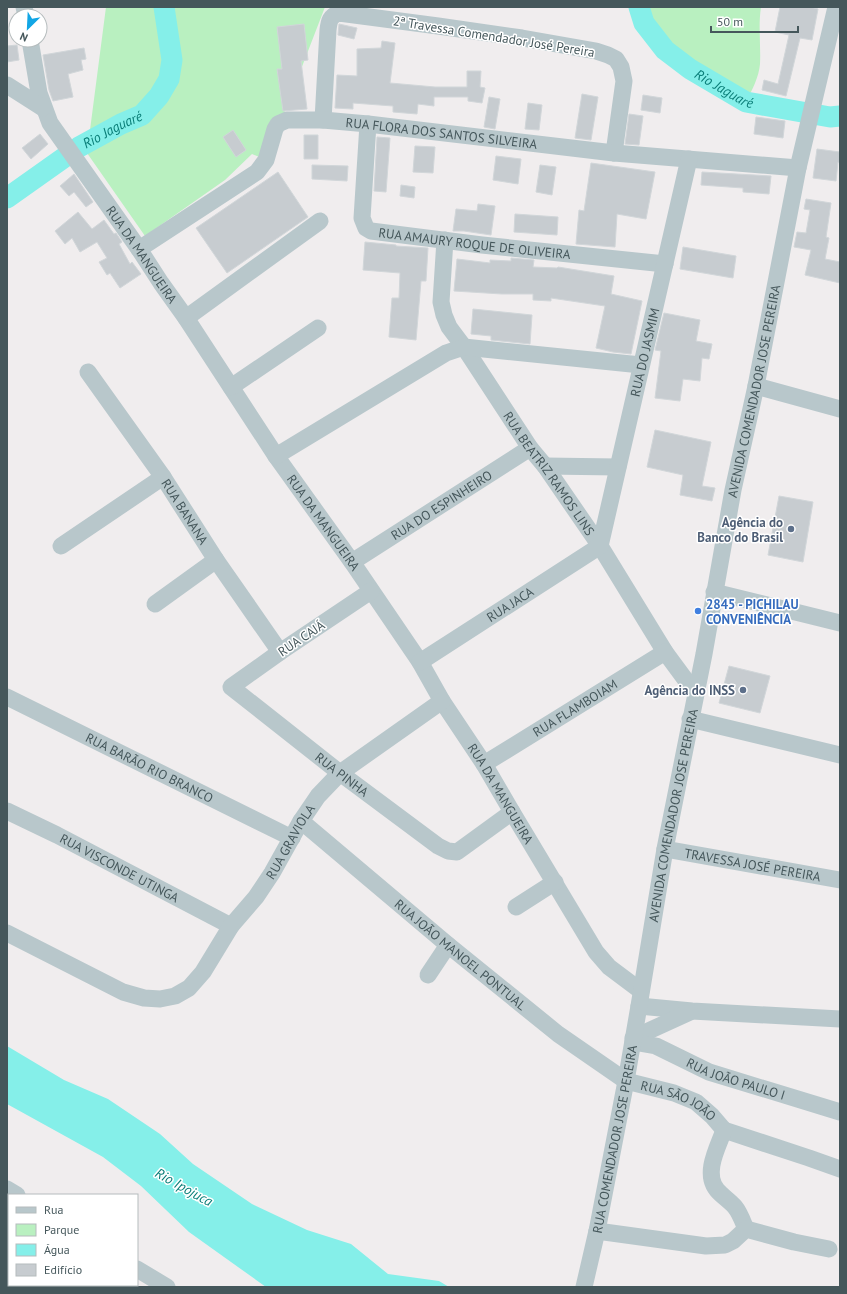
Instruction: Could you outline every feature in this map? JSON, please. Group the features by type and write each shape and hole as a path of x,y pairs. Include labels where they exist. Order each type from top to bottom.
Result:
{"street":[{"name":"AVENIDA COMENDADOR JOSE PEREIRA","path":"640,999 665,849 704,654 733,490 756,386 798,168 836,7"},
{"name":"2ª Travessa Comendador José Pereira","path":"323,120 328,30 331,18 339,13 522,38 596,51 608,55 616,60 621,67 624,81 614,153"},
{"name":"RUA DA MANGUEIRA","path":"31,48 39,93 43,108 50,122 186,318 276,456 352,562 420,662 442,701 484,764 596,952 640,999"},
{"path":"7,85 43,108"},
{"name":"RUA FLORA DOS SANTOS SILVEIRA","path":"139,250 257,172 266,160 272,134 278,124 287,120 323,120 368,124 614,153 798,168"},
{"name":"RUA AMAURY ROQUE DE OLIVEIRA","path":"368,124 362,218 366,228 371,231 665,264"},
{"name":"RUA DO JASMIM","path":"600,546 689,159"},
{"path":"186,318 320,221"},
{"name":"RUA BEATRIZ RAMOS LINS","path":"445,240 441,302 449,327 464,347 530,448 545,466 600,546 665,652 696,694"},
{"path":"231,387 318,328"},
{"path":"276,456 446,353 464,347 642,365"},
{"name":"RUA BANANA","path":"88,372 163,477 216,560 280,652"},
{"path":"756,386 840,409"},
{"name":"RUA DO ESPINHEIRO","path":"352,562 530,448"},
{"path":"545,466 618,467"},
{"path":"61,546 163,477"},
{"name":"RUA JACA","path":"420,662 600,546"},
{"path":"154,604 216,560"},
{"name":"RUA CAJÁ","path":"231,687 280,652 372,591"},
{"path":"714,592 840,623"},
{"name":"RUA FLAMBOIAM","path":"484,764 665,652"},
{"name":"RUA PINHA","path":"231,687 340,773 438,846 448,851 457,852 512,812"},
{"name":"RUA BARÃO RIO BRANCO","path":"7,697 292,838"},
{"name":"RUA GRAVIOLA","path":"7,933 123,992 144,998 160,1000 175,996 189,988 203,972 231,926 260,891 272,873 301,821 318,796 340,773 442,701"},
{"path":"690,719 840,755"},
{"name":"RUA VISCONDE UTINGA","path":"7,811 57,834 231,926"},
{"name":"RUA JOÃO MANOEL PONTUAL","path":"301,821 448,945 558,1034 626,1081"},
{"name":"TRAVESSA JOSÉ PEREIRA","path":"665,849 840,880"},
{"path":"516,907 555,882"},
{"path":"428,975 448,945"},
{"path":"640,999 692,1011 840,1018"},
{"name":"RUA COMENDADOR JOSE PEREIRA","path":"584,1287 597,1231 640,999"},
{"path":"633,1040 692,1011"},
{"name":"RUA JOÃO PAULO I","path":"633,1040 656,1046 709,1072 840,1112"},
{"name":"RUA SÃO JOÃO","path":"626,1081 674,1093 691,1100 705,1109 724,1130"},
{"path":"746,1229 741,1216 735,1207 716,1189 711,1174 712,1166 724,1130 840,1169"},
{"path":"597,1231 706,1246 725,1245 733,1241 746,1229"},
{"path":"746,1229 794,1242 830,1249"},
{"path":"138,1270 167,1287"}],"green space":[{"path":"106,7 325,7 266,160 252,154 225,180 145,236 87,153"},
{"path":"639,7 761,7 759,69 755,83 746,102 690,69 665,50 644,23"}],"water":[{"name":"Rio Ipojuca","path":"7,1046 64,1080 108,1099 160,1134 193,1164 252,1204 307,1230 351,1244 388,1274 439,1281 449,1287 266,1287 189,1232 141,1186 103,1157 7,1104"}],"building":[{"path":"780,7 810,7 818,9 812,40 800,38 786,96 762,90 764,80 778,84 789,35 775,32"},
{"path":"304,24 308,60 301,61 307,109 283,111 277,69 282,69 277,27"},
{"path":"339,24 357,28 354,39 338,35"},
{"path":"382,41 395,43 390,83 435,87 467,87 467,71 481,71 480,87 485,88 482,103 468,101 468,97 434,97 434,106 418,104 417,114 393,112 393,106 353,103 353,109 335,108 337,75 357,76 357,49 381,48"},
{"path":"7,46 8,48 17,48 19,60 7,62"},
{"path":"84,48 86,59 81,60 83,70 68,74 73,97 53,101 49,90 43,55"},
{"path":"582,94 598,97 591,140 575,138"},
{"path":"643,95 662,98 660,113 641,110"},
{"path":"489,97 500,99 495,129 484,127"},
{"path":"528,103 542,105 539,130 525,129"},
{"path":"629,114 643,116 639,145 625,144"},
{"path":"756,117 785,121 783,138 754,134"},
{"path":"233,130 246,150 236,157 223,137"},
{"path":"40,134 48,144 31,159 22,148"},
{"path":"304,135 318,135 318,159 304,159"},
{"path":"377,137 390,138 386,192 374,191"},
{"path":"415,146 435,147 433,173 413,172"},
{"path":"817,149 840,152 840,163 838,162 836,181 813,178"},
{"path":"496,156 521,159 518,184 493,180"},
{"path":"591,163 655,172 646,219 617,214 615,247 576,244 579,210 584,211"},
{"path":"312,165 348,166 347,181 312,179"},
{"path":"540,165 556,167 552,195 536,192"},
{"path":"278,172 308,217 227,273 196,228"},
{"path":"702,172 771,176 769,194 743,192 743,188 701,185"},
{"path":"74,174 93,202 86,207 74,192 69,196 60,186"},
{"path":"401,185 415,187 414,198 400,196"},
{"path":"806,199 831,203 826,237 829,238 825,259 840,262 840,283 805,275 811,250 794,247 797,232 806,233 810,210 804,209"},
{"path":"478,204 495,206 491,235 453,231 456,209 477,211"},
{"path":"78,212 92,229 104,220 122,242 119,244 130,264 132,262 141,274 120,288 110,273 107,275 99,262 107,258 97,242 80,252 72,238 65,244 55,231"},
{"path":"515,214 558,217 557,235 514,232"},
{"path":"365,242 428,248 426,281 421,281 416,340 389,337 392,298 399,298 400,273 363,270"},
{"path":"683,247 736,256 733,278 680,269"},
{"path":"511,258 534,260 533,267 558,267 614,276 611,294 642,301 631,354 596,348 605,306 551,298 551,301 533,300 533,294 454,291 457,259 490,263 490,260 511,261"},
{"path":"473,309 532,315 530,344 491,340 491,336 471,334"},
{"path":"664,313 700,320 696,341 712,344 709,359 702,358 700,381 683,379 680,401 655,398 661,351 655,350"},
{"path":"655,430 711,442 702,486 715,488 712,501 680,495 683,475 647,467"},
{"name":"Agência do Banco do Brasil","path":"779,496 813,502 803,562 768,555"},
{"name":"Agência do INSS","path":"729,666 770,676 760,713 719,703"}],"waterway":[{"name":"Rio Jaguaré","path":"7,198 79,147 121,124 142,115 159,96 169,79 172,60 164,7"},
{"name":"Rio Jaguaré","path":"639,7 644,23 665,50 690,69 746,102 830,117 840,116"}],"place":[{"name":"Agência do Banco do Brasil","path":"791,529"},
{"name":"2845 - PICHILAU CONVENIÊNCIA","path":"698,611"},
{"name":"Agência do INSS","path":"743,690"}]}
